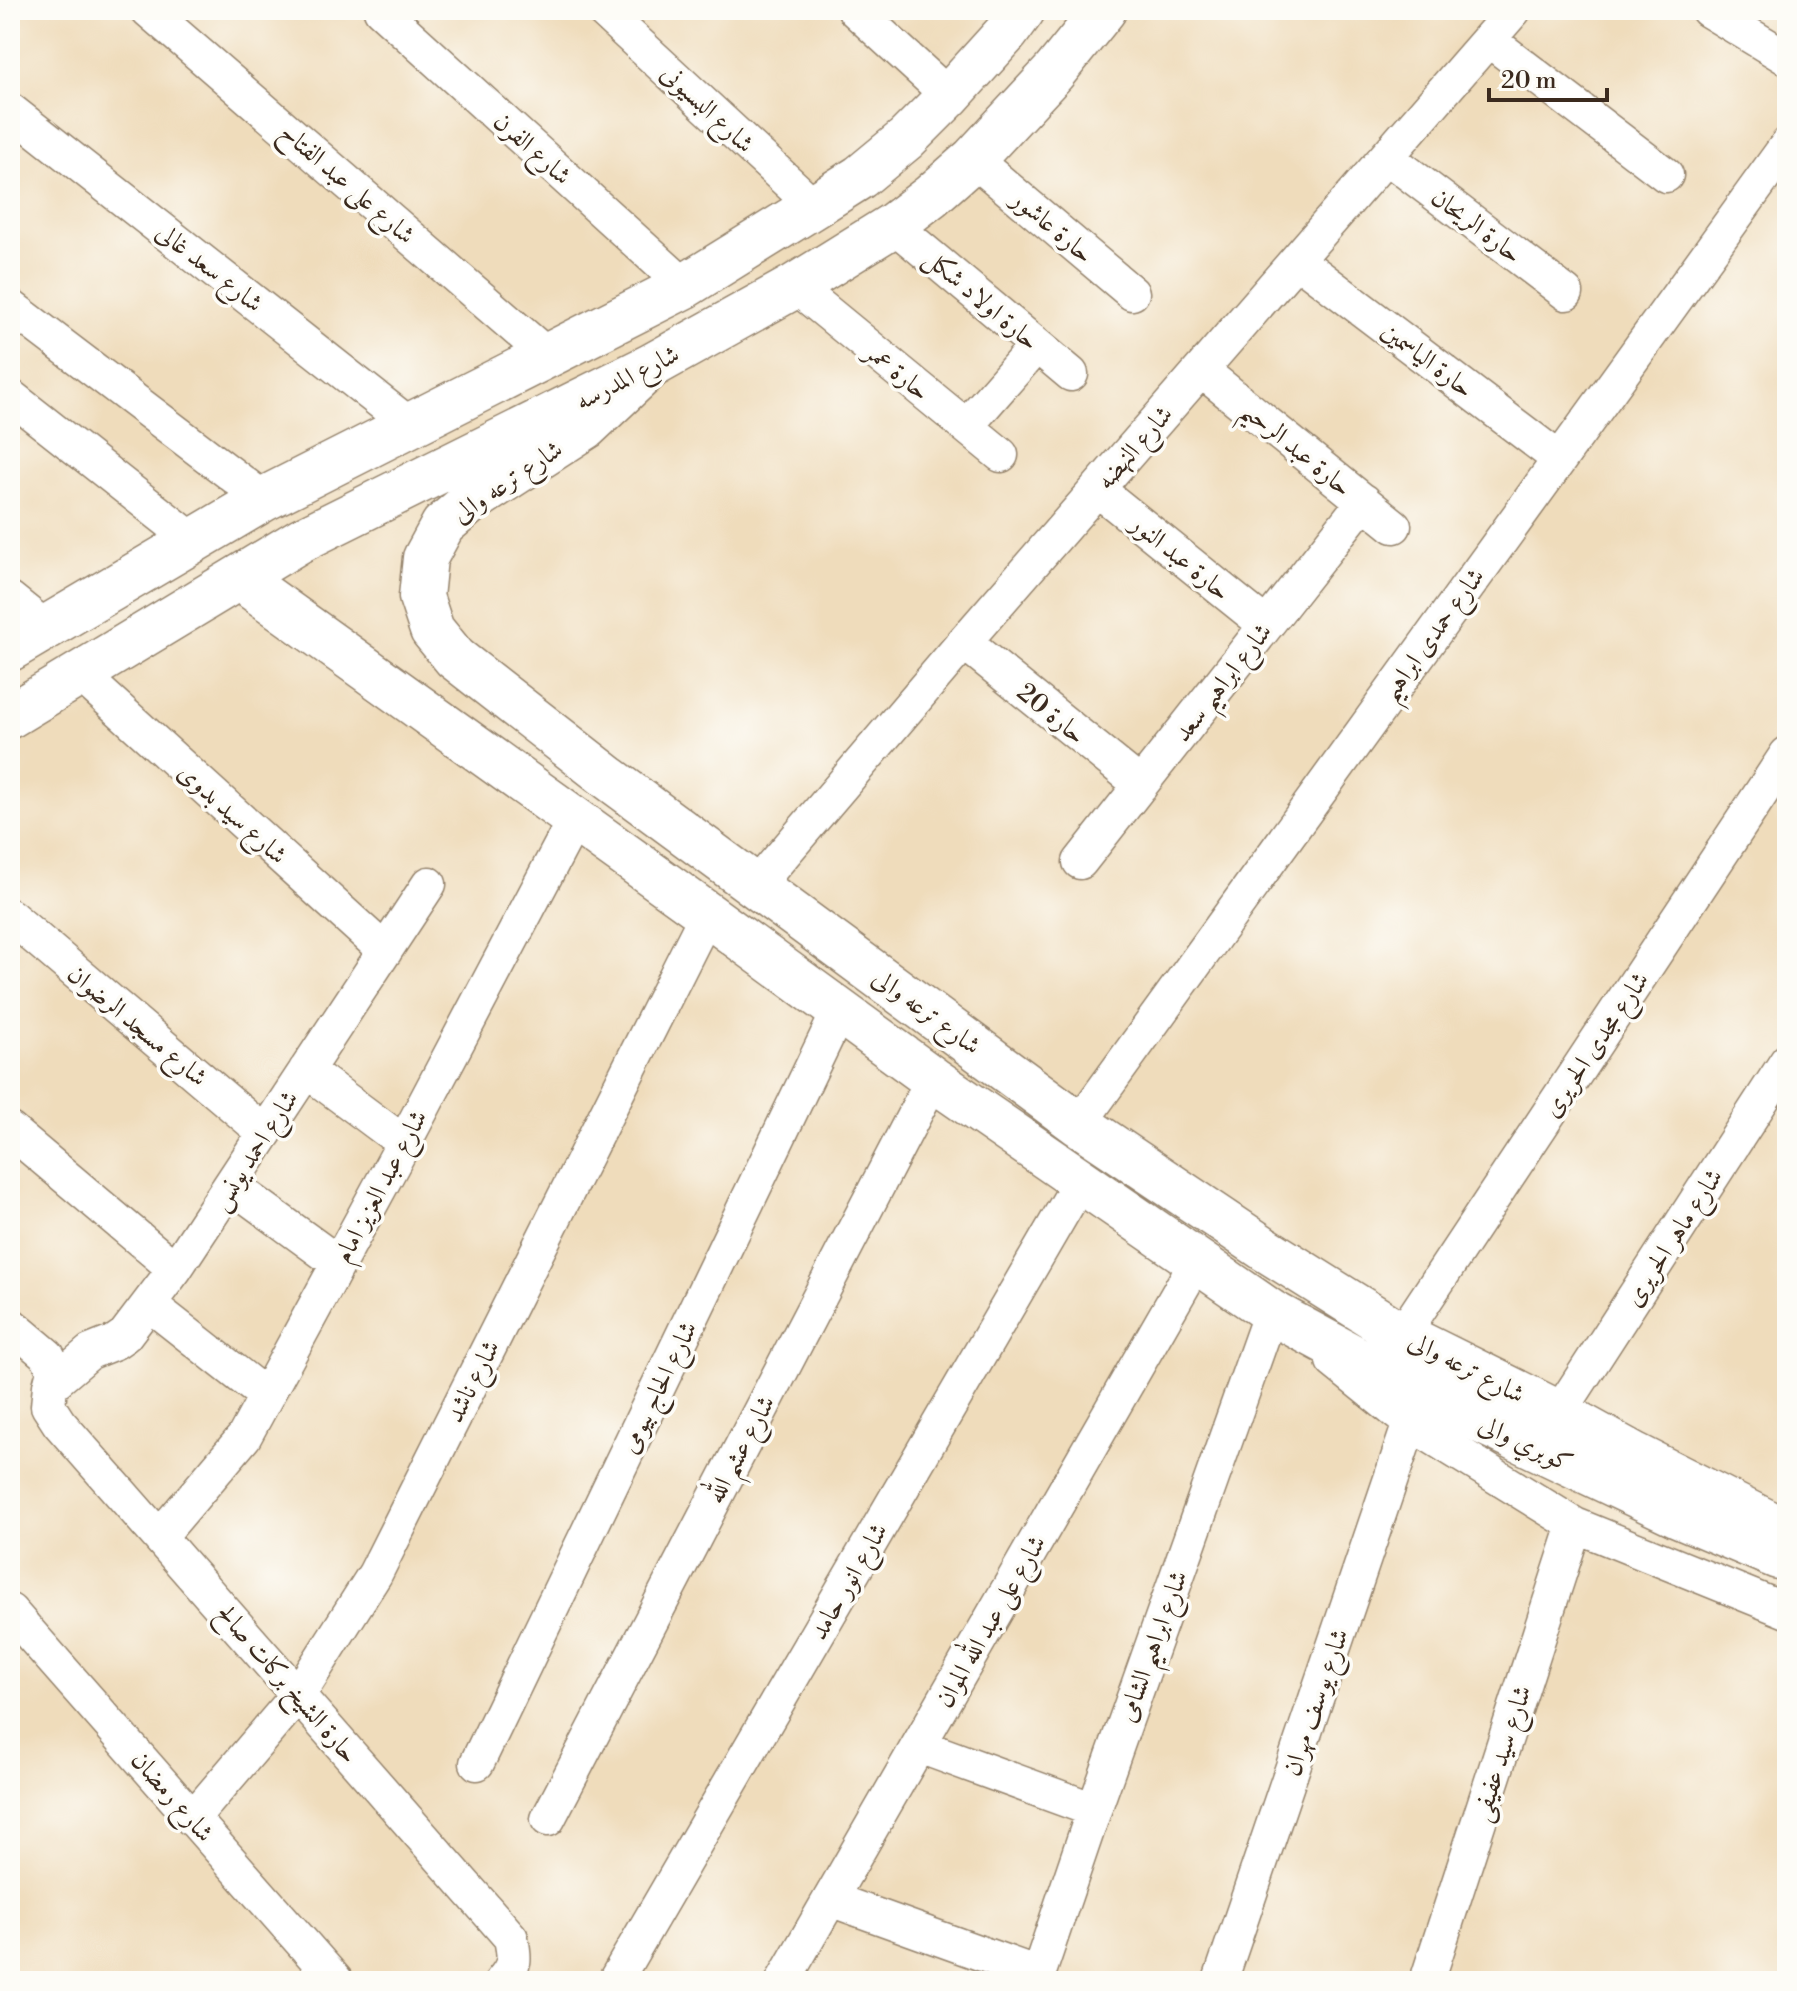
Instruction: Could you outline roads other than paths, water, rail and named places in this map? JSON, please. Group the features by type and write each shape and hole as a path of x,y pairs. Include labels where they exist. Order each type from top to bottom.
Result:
{"main road":[{"name":"شارع المدرسه","path":"10,716 301,540 651,366 795,286 893,225 973,159 1054,72 1104,10"},
{"path":"28,638 264,499 685,286 814,206 872,167 906,139 949,96 1015,21 1054,72"},
{"name":"شارع ترعه والى","path":"651,366 586,427 470,502 443,525 425,558 421,597 432,630 455,658 609,778 1079,1124 1265,1249 1402,1335 1559,1413 1635,1455"},
{"name":"شارع ترعه والى","path":"239,578 933,1079 1271,1312"},
{"name":"كوبري والى","path":"1271,1312 1415,1390 1678,1515 1787,1561"},
{"path":"1635,1455 1787,1532"}],"street":[{"name":"شارع على عبد الفتاح","path":"148,10 548,356"},
{"name":"شارع الفرن","path":"381,10 685,286"},
{"name":"شارع البسيونى","path":"602,10 814,206"},
{"path":"855,10 949,96"},
{"name":"شارع النهضه","path":"756,886 1514,10"},
{"path":"1708,10 1787,58"},
{"path":"1489,40 1666,175"},
{"name":"شارع سعد غالى","path":"10,110 410,425"},
{"name":"شارع حمدى ابراهيم","path":"1079,1124 1787,145"},
{"name":"حارة الريحان","path":"1387,157 1566,293"},
{"name":"حارة عاشور","path":"973,159 1132,293"},
{"name":"حارة اولاد شكل","path":"893,225 1071,374"},
{"name":"حارة الياسمين","path":"1297,260 1559,459"},
{"name":"حارة عمر","path":"795,286 1001,455"},
{"path":"10,306 264,499"},
{"path":"966,426 1036,346"},
{"name":"حارة عبد الرحيم","path":"1201,370 1394,526"},
{"path":"10,396 194,541"},
{"name":"حارة عبد النور","path":"1097,489 1266,625"},
{"name":"شارع ابراهيم سعد","path":"1080,862 1364,501"},
{"path":"10,599 28,638"},
{"name":"حارة 20","path":"964,642 1141,785"},
{"name":"شارع سيد بدوى","path":"81,675 385,951"},
{"name":"شارع مجدى الحريرى","path":"1402,1335 1787,754"},
{"name":"شارع عبد العزيز امام","path":"160,1536 244,1437 575,819"},
{"name":"شارع احمد يونس","path":"50,1386 90,1352 125,1335 149,1304 429,884"},
{"name":"شارع ناشد","path":"192,1819 298,1695 375,1574 707,914"},
{"name":"شارع مسجد الرضوان","path":"10,916 265,1133"},
{"name":"شارع الحاج بيومى","path":"477,1763 839,1011"},
{"name":"شارع ماهر الحريرى","path":"1559,1413 1787,1061"},
{"path":"306,1070 404,1143"},
{"name":"شارع عشم الله","path":"548,1819 933,1079"},
{"path":"10,1130 175,1269"},
{"name":"شارع انور حامد","path":"615,1981 1080,1182"},
{"path":"231,1185 338,1263"},
{"name":"شارع على عبد الله الموان","path":"783,1981 1197,1261"},
{"path":"149,1304 266,1396"},
{"name":"شارع ترعه والى","path":"1271,1312 1410,1423 1575,1525 1787,1611"},
{"name":"شارع ابراهيم الشامى","path":"1037,1978 1271,1312"},
{"name":"حارة الشيخ بركات صالح","path":"10,1324 48,1356 54,1371 48,1406 59,1423 511,1938 515,1958 502,1981"},
{"name":"شارع يوسف مهران","path":"1220,1981 1410,1423"},
{"name":"شارع ترعه والى","path":"1635,1455 1787,1513"},
{"name":"شارع سيد عفيفى","path":"1427,1981 1575,1525"},
{"name":"شارع رمضان","path":"10,1611 336,1981"},
{"path":"919,1746 1094,1810"},
{"path":"830,1899 1037,1978"}]}
